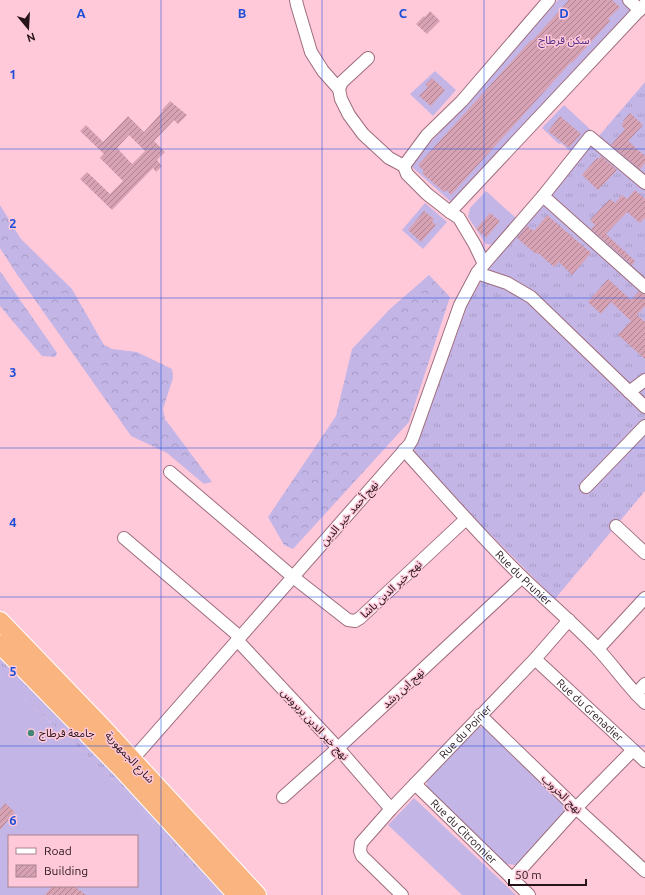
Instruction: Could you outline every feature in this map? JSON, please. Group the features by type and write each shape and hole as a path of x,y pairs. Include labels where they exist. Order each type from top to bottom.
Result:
{"highway":[{"name":"شارع الجمهورية","path":"0,621 102,727 257,895"},
{"name":"شارع الجمهورية","path":"0,644 122,769 237,895"}],"street":[{"path":"296,0 296,5 311,52 323,71 339,89 341,99 349,115 363,134 389,158 404,166 407,174 427,194 460,218 478,251 480,268 532,297 645,407"},
{"path":"404,166 427,135 462,101 549,0"},
{"path":"450,212 642,7 629,0"},
{"path":"339,89 342,82 368,58"},
{"name":"نهج أحمد خير الدين","path":"132,760 412,440 460,305 480,268 544,196 590,137 645,183"},
{"path":"544,196 645,287"},
{"path":"629,392 645,380"},
{"path":"586,487 645,426"},
{"name":"Rue du Prunier","path":"404,450 466,519 522,577 598,649 645,703"},
{"path":"170,472 293,577"},
{"name":"نهج خير الدين باشا","path":"293,577 344,618 355,621 466,519"},
{"path":"616,526 645,553"},
{"path":"124,538 238,639"},
{"name":"نهج ابن رشد","path":"283,798 522,577"},
{"path":"598,649 645,598"},
{"name":"Rue du Poirier","path":"402,895 362,856 360,850 361,843 391,809 535,659 569,620"},
{"name":"نهج خير الدين بربروس","path":"238,639 338,748 391,809"},
{"name":"Rue du Grenadier","path":"535,659 645,761"},
{"path":"636,694 645,684"},
{"name":"نهج الخروب","path":"480,715 576,808 645,871"},
{"path":"512,879 576,808 633,750"},
{"name":"Rue du Citronnier","path":"416,784 529,895"}],"green space":[{"name":"سكن قرطاج","path":"558,0 640,0 457,204 451,202 412,167 413,162"},
{"path":"435,71 456,90 433,116 410,94"},
{"path":"645,82 645,491 555,599 470,514 414,452 467,306 486,272 511,239"},
{"path":"564,105 592,131 572,153 561,143 559,144 542,128"},
{"path":"486,191 517,219 493,245 486,244 468,217 470,208"},
{"path":"425,203 447,222 423,249 402,230"},
{"path":"0,205 21,239 72,289 104,345 112,349 137,352 172,369 173,378 163,409 165,419 212,482 204,484 167,453 131,436 0,248"},
{"path":"0,271 57,353 55,357 42,356 0,306"},
{"path":"429,275 450,297 409,422 293,549 284,545 268,517 336,416 352,349 390,309"},
{"path":"0,659 117,776 224,895 219,895 124,790 0,676"},
{"name":"جامعة قرطاج","path":"0,676 124,790 219,895 0,895"},
{"path":"476,727 487,727 567,805 566,814 516,865 506,864 427,789 427,779"},
{"path":"414,798 516,895 462,895 388,825"}],"building":[{"name":"سكن قرطاج","path":"569,0 612,0 620,7 608,19 610,21 451,195 446,190 444,192 422,173 424,171 418,165"},
{"path":"430,11 440,21 427,34 416,24"},
{"path":"432,78 445,90 431,106 419,96 428,87 425,85"},
{"path":"170,101 187,115 178,124 174,120 154,141 165,152 157,160 162,166 156,172 153,168 112,210 80,179 87,172 110,194 123,181 100,158 104,154 80,131 86,125 103,142 128,116 144,132 163,111 162,110","holes":["129,135 145,151 132,164 117,148"]},
{"path":"630,113 643,125 628,141 645,156 645,163 640,169 611,145 625,129 621,125"},
{"path":"560,116 581,134 569,148 548,131"},
{"path":"601,156 617,170 598,190 582,175 597,158 599,159"},
{"path":"635,190 645,199 645,218 640,223 627,212 606,234 635,261 632,265 591,229 595,225 590,220 610,199 615,203 622,195 627,199"},
{"path":"424,211 434,219 432,222 436,225 421,242 408,230"},
{"path":"490,213 500,221 486,238 476,229"},
{"path":"547,215 591,253 572,275 559,262 554,267 517,238 527,226 534,231"},
{"path":"608,279 631,300 639,291 645,294 645,306 637,315 645,322 645,359 618,335 631,321 611,302 601,314 588,302"},
{"path":"5,803 15,812 0,830 0,810"},
{"path":"51,887 75,887 86,895 45,895"}],"place":[{"name":"جامعة قرطاج","path":"31,733"}]}
